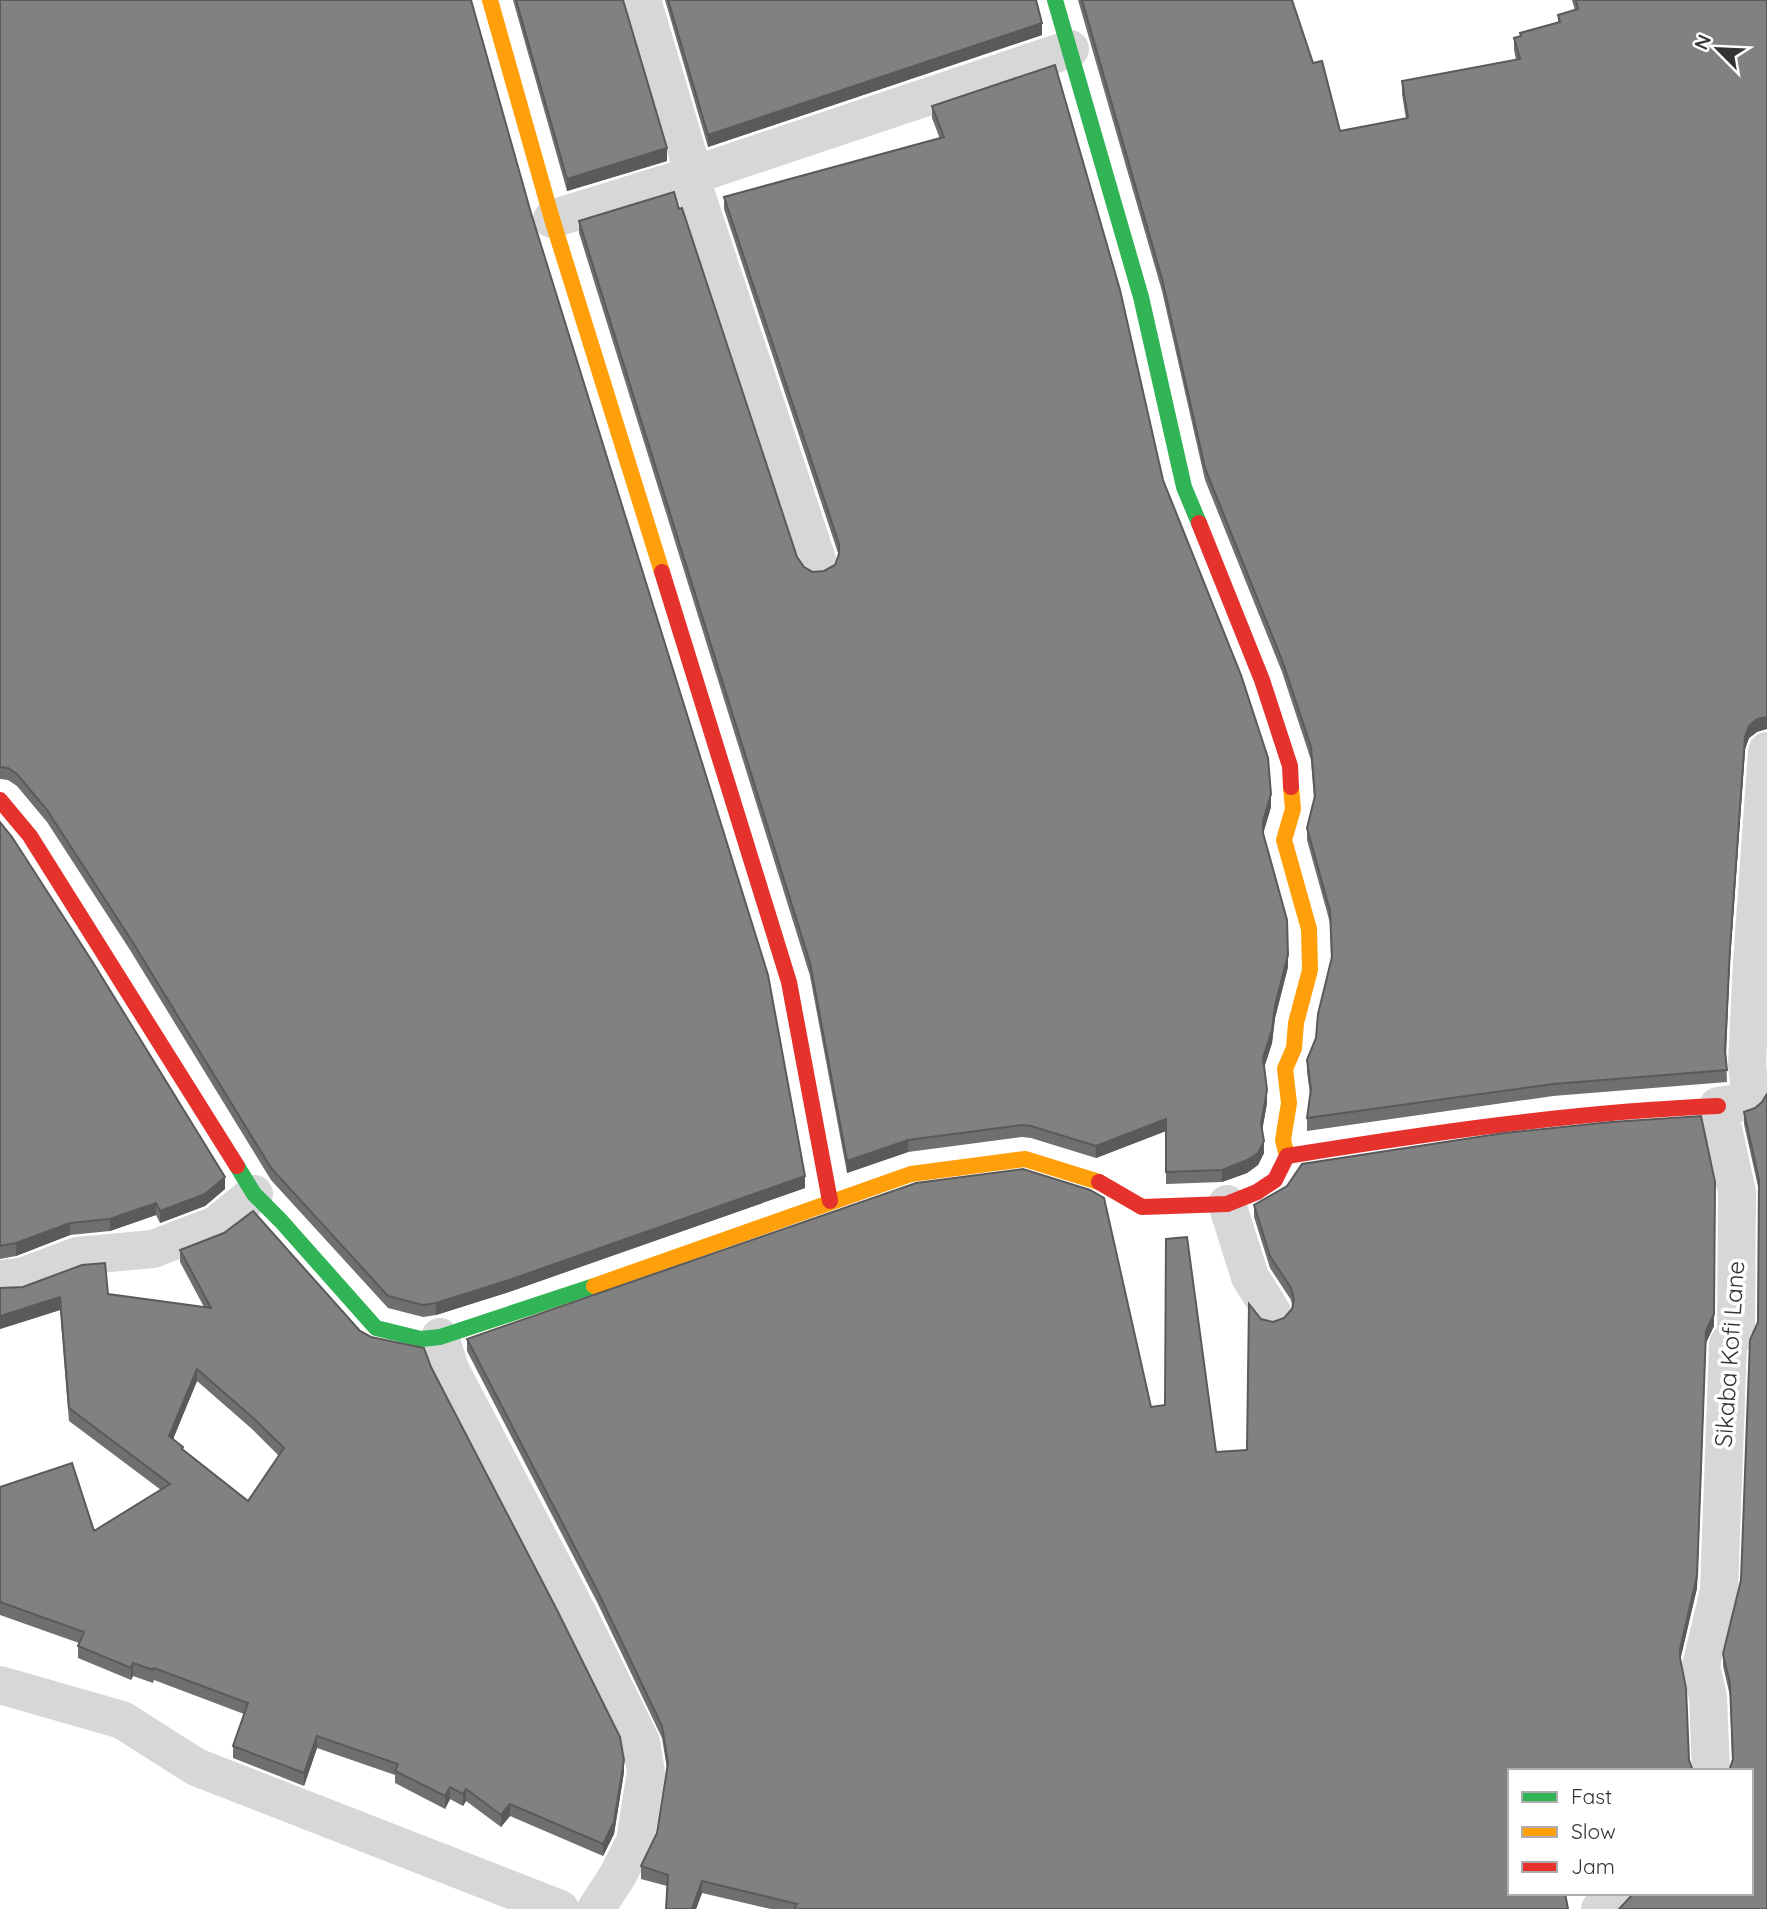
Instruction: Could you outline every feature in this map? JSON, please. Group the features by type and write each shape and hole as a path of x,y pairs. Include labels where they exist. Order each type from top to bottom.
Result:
{"street":[{"path":"490,0 552,219 789,982 830,1201"},
{"path":"642,0 688,155 691,176 768,418 818,563"},
{"path":"0,800 30,836 254,1195 281,1221 376,1328 421,1339 440,1337 529,1309 911,1174 1025,1159 1099,1182 1142,1207 1227,1204 1257,1192 1275,1180 1287,1156 1283,1140 1289,1102 1285,1069 1294,1048 1296,1023 1310,970 1308,929 1284,840 1293,808 1290,766 1262,680 1184,486 1141,297 1055,0"},
{"path":"552,219 691,176 1070,49"},
{"path":"1287,1156 1432,1132 1650,1108 1718,1106 1744,1102 1750,1093 1747,1064 1759,962 1767,751"},
{"name":"Sikaba Kofi Lane","path":"1711,1769 1708,1697 1701,1667 1719,1591 1728,1344 1751,1336 1738,1192 1718,1106"},
{"path":"0,1279 21,1277 77,1256 153,1249 216,1225 254,1195"},
{"path":"1227,1204 1250,1277 1272,1312"},
{"path":"440,1337 450,1369 577,1612 641,1742 646,1772 635,1841 618,1875 596,1909"},
{"path":"0,1685 122,1720 195,1767 560,1909"},
{"path":"1600,1909 1615,1895"}],"building":[{"path":"0,0 471,0 531,213 768,975 805,1176 509,1280 423,1305 388,1296 271,1168 130,938 47,810 17,774 8,768 0,767"},
{"path":"516,0 623,0 667,148 567,179"},
{"path":"668,0 1036,0 1042,23 708,135"},
{"path":"1082,0 1292,0 1313,63 1322,61 1340,131 1408,118 1402,81 1520,59 1514,38 1521,36 1520,33 1560,22 1558,15 1578,9 1576,0 1767,0 1767,717 1757,719 1749,726 1745,737 1730,948 1725,1051 1727,1070 1553,1084 1307,1118 1311,1089 1307,1060 1316,1038 1318,1014 1332,957 1330,911 1307,828 1315,796 1311,747 1282,660 1205,468 1162,279"},
{"path":"1055,65 1120,290 1163,480 1241,675 1268,758 1271,794 1263,821 1263,833 1287,920 1288,955 1275,1005 1272,1030 1263,1058 1267,1090 1261,1124 1264,1141 1258,1153 1222,1170 1166,1172 1166,1119 1096,1146 1022,1125 908,1140 847,1161 810,963 579,221 674,192 679,209 682,208 797,557 804,567 813,572 824,571 835,565 839,544 724,197 944,137 932,106"},
{"path":"0,822 92,961 225,1177 205,1194 160,1211 156,1203 110,1219 70,1223 16,1243 0,1246"},
{"path":"1767,1094 1767,1909 1619,1909 1632,1895 1753,1895 1753,1769 1730,1769 1733,1759 1730,1684 1723,1654 1741,1580 1750,1340 1758,1322 1759,1180 1744,1112 1762,1102"},
{"path":"1701,1116 1715,1182 1714,1314 1706,1331 1697,1576 1680,1649 1686,1688 1689,1760 1692,1769 1508,1769 1508,1895 1565,1895 1568,1909 794,1909 797,1904 702,1881 692,1909 666,1909 668,1875 641,1866 657,1833 668,1763 662,1726 597,1590 467,1339 916,1183 1023,1169 1090,1190 1104,1198 1151,1407 1165,1405 1166,1239 1187,1237 1216,1452 1247,1450 1249,1304 1261,1319 1273,1322 1284,1318 1292,1309 1294,1300 1291,1288 1270,1256 1254,1205 1287,1186 1302,1164 1504,1133"},
{"path":"253,1211 360,1331 371,1337 424,1348 431,1367 620,1737 624,1760 614,1822 603,1844 510,1804 501,1815 466,1789 463,1794 450,1787 445,1796 395,1771 398,1764 317,1736 304,1773 233,1746 248,1703 154,1668 153,1670 133,1663 131,1668 78,1646 84,1632 0,1602 0,1487 72,1463 94,1531 170,1484 69,1408 60,1297 0,1316 0,1288 23,1287 82,1265 105,1263 108,1294 211,1308 180,1250 224,1233","holes":["197,1369 284,1448 248,1501 169,1436"]}],"traffic: fast":[{"path":"1055,0 1141,297 1184,487 1199,523"},
{"path":"237,1166 254,1194 376,1328 421,1339 440,1337 594,1286"}],"traffic: slow":[{"path":"490,0 552,219 662,572"},
{"path":"1287,1156 1283,1140 1289,1103 1285,1069 1294,1048 1296,1023 1310,970 1309,929 1284,840 1293,809 1291,787"},
{"path":"594,1286 911,1174 1025,1159 1099,1182"}],"traffic: jam":[{"path":"1199,523 1262,680 1290,766 1291,787"},
{"path":"662,572 789,982 830,1201"},
{"path":"0,800 30,836 237,1166"},
{"path":"1099,1182 1142,1207 1227,1204 1257,1192 1275,1180 1287,1156 1502,1125 1610,1113 1718,1106"}]}
